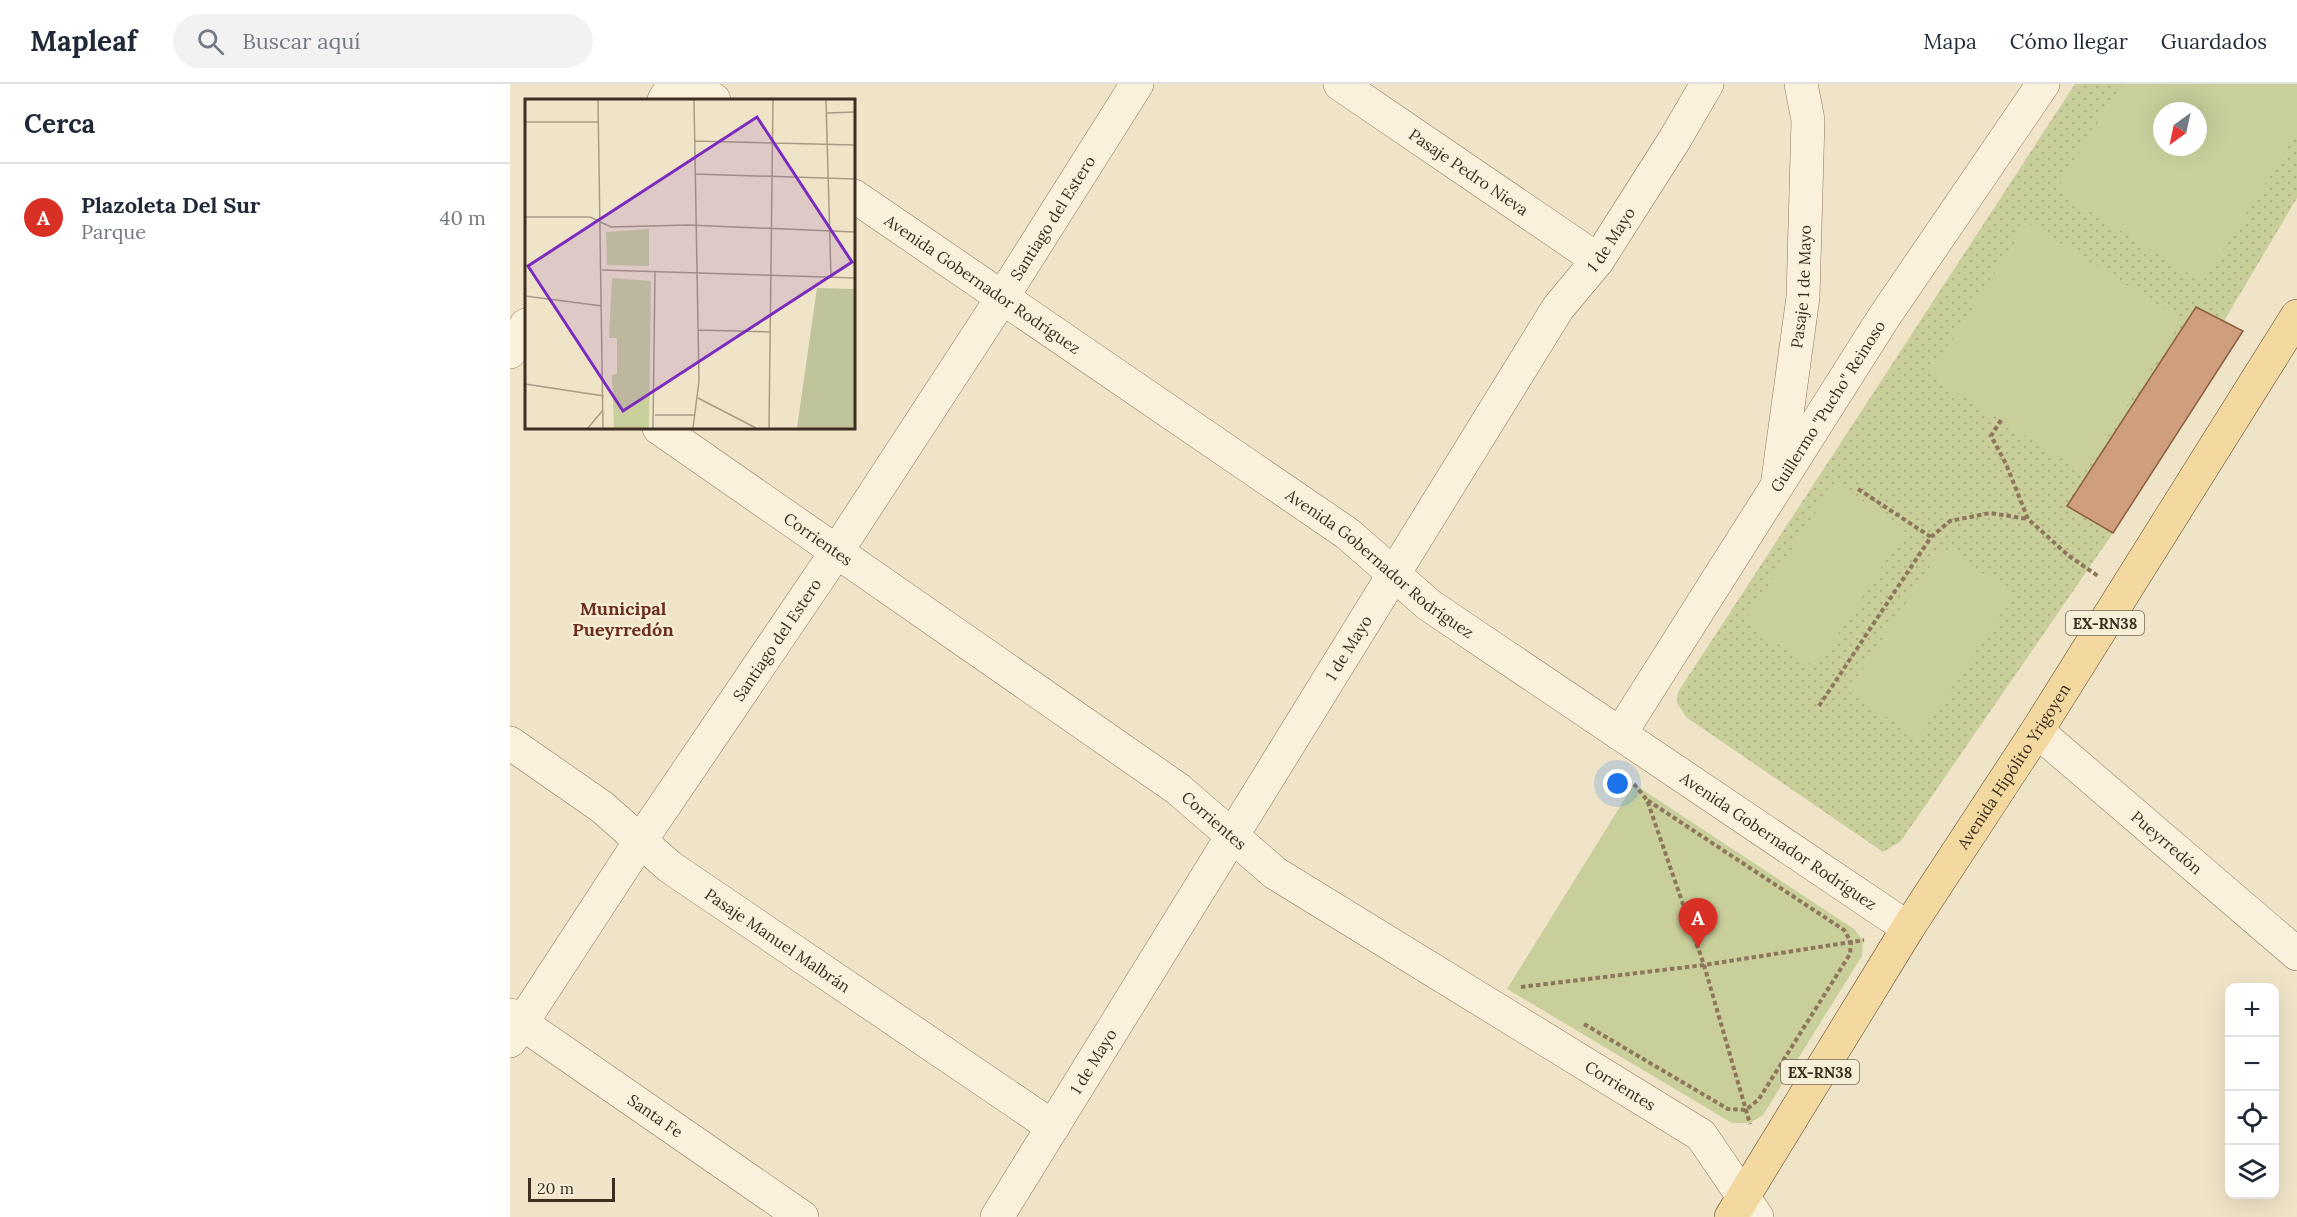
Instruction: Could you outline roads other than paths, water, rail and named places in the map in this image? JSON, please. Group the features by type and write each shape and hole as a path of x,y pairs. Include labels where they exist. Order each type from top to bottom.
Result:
{"main road":[{"name":"Avenida Hipólito Yrigoyen","path":"1744,1210 1908,928 2037,731 2297,316"}],"street":[{"path":"665,99 675,84"},
{"path":"690,84 712,99"},
{"name":"Santiago del Estero","path":"514,1026 837,551 1002,298 1137,84"},
{"name":"Pasaje Pedro Nieva","path":"1340,84 1598,260"},
{"name":"1 de Mayo","path":"997,1217 1233,836 1392,573 1558,308 1598,260 1707,84"},
{"name":"Pasaje 1 de Mayo","path":"1776,490 1803,297 1808,120 1801,84"},
{"name":"Guillermo \"Pucho\" Reinoso","path":"1620,734 1884,317 2043,84"},
{"name":"Avenida Gobernador Rodríguez","path":"855,197 1348,534 1429,605 1908,928"},
{"name":"Corrientes","path":"660,429 1178,789 1275,873 1701,1135 1744,1210"},
{"name":"Pueyrredón","path":"2037,731 2297,954"},
{"name":"Pasaje Manuel Malbrán","path":"510,743 602,807 670,867 1053,1127"},
{"name":"Santa Fe","path":"514,1026 802,1217"}],"place":[{"name":"Plazoleta Del Sur","path":"1698,948"}],"district":[{"name":"Municipal Pueyrredón","path":"623,618"}]}
